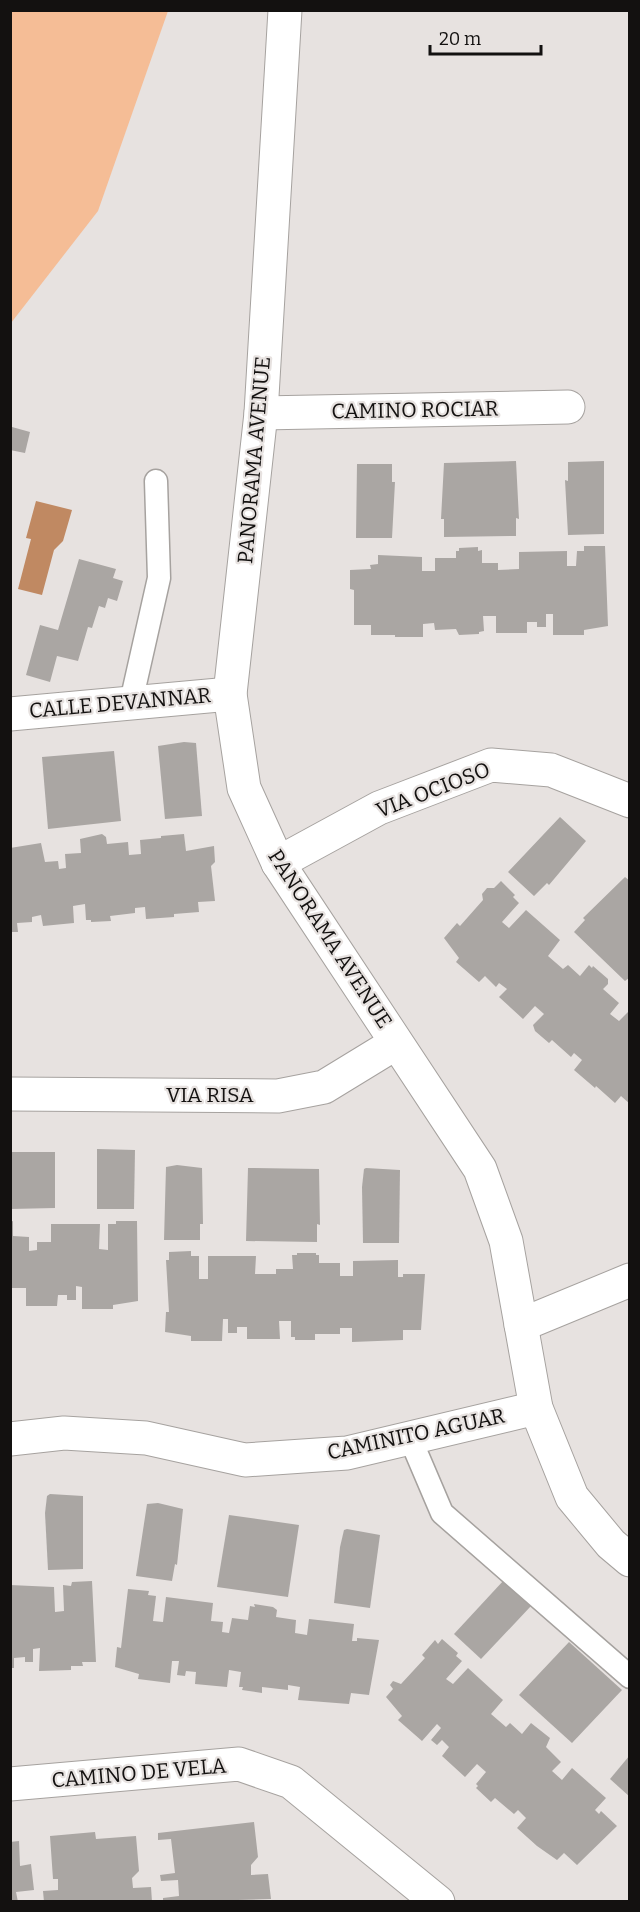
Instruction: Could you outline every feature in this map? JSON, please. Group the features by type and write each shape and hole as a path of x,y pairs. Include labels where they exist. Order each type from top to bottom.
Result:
{"street":[{"name":"PANORAMA AVENUE","path":"285,10 261,413 230,694 244,788 278,863 480,1168 506,1241 536,1408 572,1497 611,1544 630,1560"},
{"name":"CAMINO ROCIAR","path":"261,413 568,406"},
{"name":"CALLE DEVANNAR","path":"10,714 230,694"},
{"name":"VIA OCIOSO","path":"278,863 379,808 491,765 551,770 630,801"},
{"name":"VIA RISA","path":"10,1094 278,1096 324,1087 396,1043"},
{"path":"521,1325 630,1280"},
{"name":"CAMINITO AGUAR","path":"10,1439 64,1433 146,1438 245,1460 347,1453 536,1408"},
{"name":"CAMINO DE VELA","path":"10,1784 239,1764 291,1782 438,1902"}],"lane":[{"path":"131,702 159,578 156,482"},
{"path":"410,1438 442,1513 630,1677"}],"shaded area":[{"path":"11,10 168,11 98,211 11,323"},
{"path":"36,501 72,510 63,541 54,550 42,595 18,589 31,539 26,538"}],"building":[{"path":"12,427 30,432 25,453 10,450"},
{"path":"516,461 519,519 516,518 516,536 444,537 444,519 441,519 444,463"},
{"path":"604,461 604,534 568,535 565,480 568,481 568,462"},
{"path":"357,464 392,464 392,482 395,482 392,538 356,538"},
{"path":"584,546 605,546 608,626 584,630 584,635 553,635 553,614 546,614 546,627 537,627 537,622 527,622 527,633 496,633 496,616 483,616 484,631 479,634 459,635 456,629 435,630 434,623 423,624 423,637 395,637 395,635 371,635 371,625 354,625 354,590 350,589 350,570 371,569 370,565 378,564 378,555 422,557 422,571 435,571 435,558 456,558 456,551 459,551 459,548 478,547 478,551 482,550 482,563 498,563 498,570 519,569 519,552 567,551 567,566 576,566 577,551 584,551"},
{"path":"79,559 116,569 113,578 123,581 117,601 108,598 105,608 99,606 92,628 88,627 78,661 57,656 50,682 26,675 40,625 58,630"},
{"path":"184,742 196,743 202,816 165,819 158,746"},
{"path":"114,751 121,821 48,829 42,757"},
{"path":"560,817 586,841 549,885 547,883 534,896 508,872"},
{"path":"102,834 106,837 107,844 128,842 129,855 141,854 140,840 161,838 161,836 184,834 186,851 214,846 215,862 211,866 215,901 198,902 199,912 174,914 174,917 146,919 145,907 135,908 135,913 110,916 111,921 91,922 91,920 86,920 85,904 73,906 74,923 43,926 41,915 32,917 32,922 17,923 18,932 10,932 10,848 41,843 45,862 58,861 59,869 66,868 65,854 81,853 80,839"},
{"path":"625,877 630,881 630,977 625,981 574,932 585,920 583,918"},
{"path":"501,881 515,895 513,897 519,903 502,922 509,928 526,910 560,940 548,956 563,969 568,965 580,976 589,965 592,968 593,966 608,979 608,984 603,989 619,1003 610,1014 619,1021 630,1010 630,1104 621,1096 615,1103 596,1086 595,1088 574,1070 582,1060 574,1053 571,1057 552,1040 549,1043 535,1031 533,1025 544,1014 535,1006 523,1019 499,997 507,989 499,983 496,987 485,976 479,982 456,962 459,958 444,938 457,923 460,926 483,900 482,894 487,888 494,888"},
{"path":"97,1149 135,1150 134,1209 97,1209"},
{"path":"10,1152 55,1152 55,1208 10,1209"},
{"path":"177,1165 202,1168 203,1224 200,1224 200,1240 164,1240 166,1167"},
{"path":"248,1168 319,1169 320,1225 317,1224 317,1242 246,1241"},
{"path":"366,1168 400,1170 399,1243 363,1243 362,1187"},
{"path":"13,1221 13,1236 29,1237 29,1251 37,1250 37,1242 51,1242 51,1224 100,1224 99,1249 108,1250 108,1224 116,1224 116,1221 137,1221 138,1301 113,1305 113,1309 82,1309 82,1287 76,1286 76,1300 67,1300 67,1295 58,1295 57,1306 26,1306 26,1288 10,1288 10,1222"},
{"path":"191,1251 191,1256 199,1256 199,1279 208,1279 208,1256 256,1256 255,1274 276,1274 276,1269 293,1269 292,1255 316,1253 319,1255 319,1263 340,1263 340,1276 353,1276 353,1261 398,1260 398,1277 403,1277 403,1274 425,1274 421,1330 403,1330 403,1340 352,1342 352,1328 340,1328 340,1334 315,1334 315,1340 295,1340 295,1337 291,1337 291,1321 279,1321 280,1339 247,1339 247,1327 237,1327 237,1333 228,1333 228,1319 223,1319 222,1341 191,1341 191,1336 165,1332 166,1312 169,1312 166,1260 169,1260 169,1252"},
{"path":"50,1494 83,1496 83,1569 48,1570 45,1513 47,1496"},
{"path":"158,1503 183,1509 177,1565 175,1564 172,1581 136,1576 147,1504"},
{"path":"229,1515 299,1525 288,1597 217,1587"},
{"path":"344,1530 380,1535 370,1608 334,1603 340,1547"},
{"path":"504,1580 531,1606 481,1659 454,1634"},
{"path":"92,1581 96,1662 82,1662 83,1666 71,1666 71,1670 39,1671 40,1648 33,1649 33,1662 25,1662 25,1657 14,1658 14,1668 10,1668 10,1585 54,1587 55,1612 64,1611 63,1585 71,1586 72,1582"},
{"path":"128,1589 149,1591 148,1595 156,1596 153,1621 163,1622 166,1597 213,1603 211,1621 223,1622 222,1632 229,1633 232,1618 248,1620 250,1606 255,1607 254,1604 273,1607 277,1610 276,1617 296,1620 295,1633 307,1635 309,1619 354,1624 352,1641 357,1641 357,1638 379,1640 369,1695 351,1693 349,1704 298,1700 300,1687 288,1685 288,1690 262,1687 262,1693 242,1690 243,1687 239,1687 241,1672 229,1670 227,1687 195,1684 196,1672 186,1671 185,1676 177,1675 179,1661 172,1661 170,1683 138,1679 139,1674 115,1667 117,1647 121,1648"},
{"path":"442,1639 458,1653 456,1656 462,1661 446,1679 453,1684 468,1668 503,1700 491,1714 506,1727 510,1723 522,1734 531,1723 550,1738 546,1747 561,1762 552,1771 562,1780 572,1768 606,1798 595,1810 599,1814 601,1811 617,1826 577,1865 564,1853 557,1860 537,1846 517,1828 526,1818 518,1810 514,1814 495,1798 491,1802 476,1788 478,1786 476,1784 486,1772 477,1764 465,1777 442,1756 449,1747 442,1740 437,1745 431,1740 441,1728 437,1724 422,1741 398,1720 402,1716 386,1697 393,1689 390,1685 393,1681 401,1684 425,1658 422,1655 435,1640 438,1644"},
{"path":"569,1642 622,1690 572,1743 519,1695"},
{"path":"630,1755 630,1797 610,1779"},
{"path":"254,1822 258,1857 251,1865 251,1875 268,1874 271,1899 163,1902 163,1898 179,1896 178,1880 161,1881 160,1875 175,1873 171,1839 158,1840 158,1833"},
{"path":"95,1832 96,1839 136,1836 139,1871 132,1878 133,1888 151,1887 152,1902 44,1902 43,1891 58,1890 58,1879 53,1879 50,1836"},
{"path":"19,1841 20,1866 31,1864 34,1890 16,1892 18,1902 10,1902 10,1842"}]}
